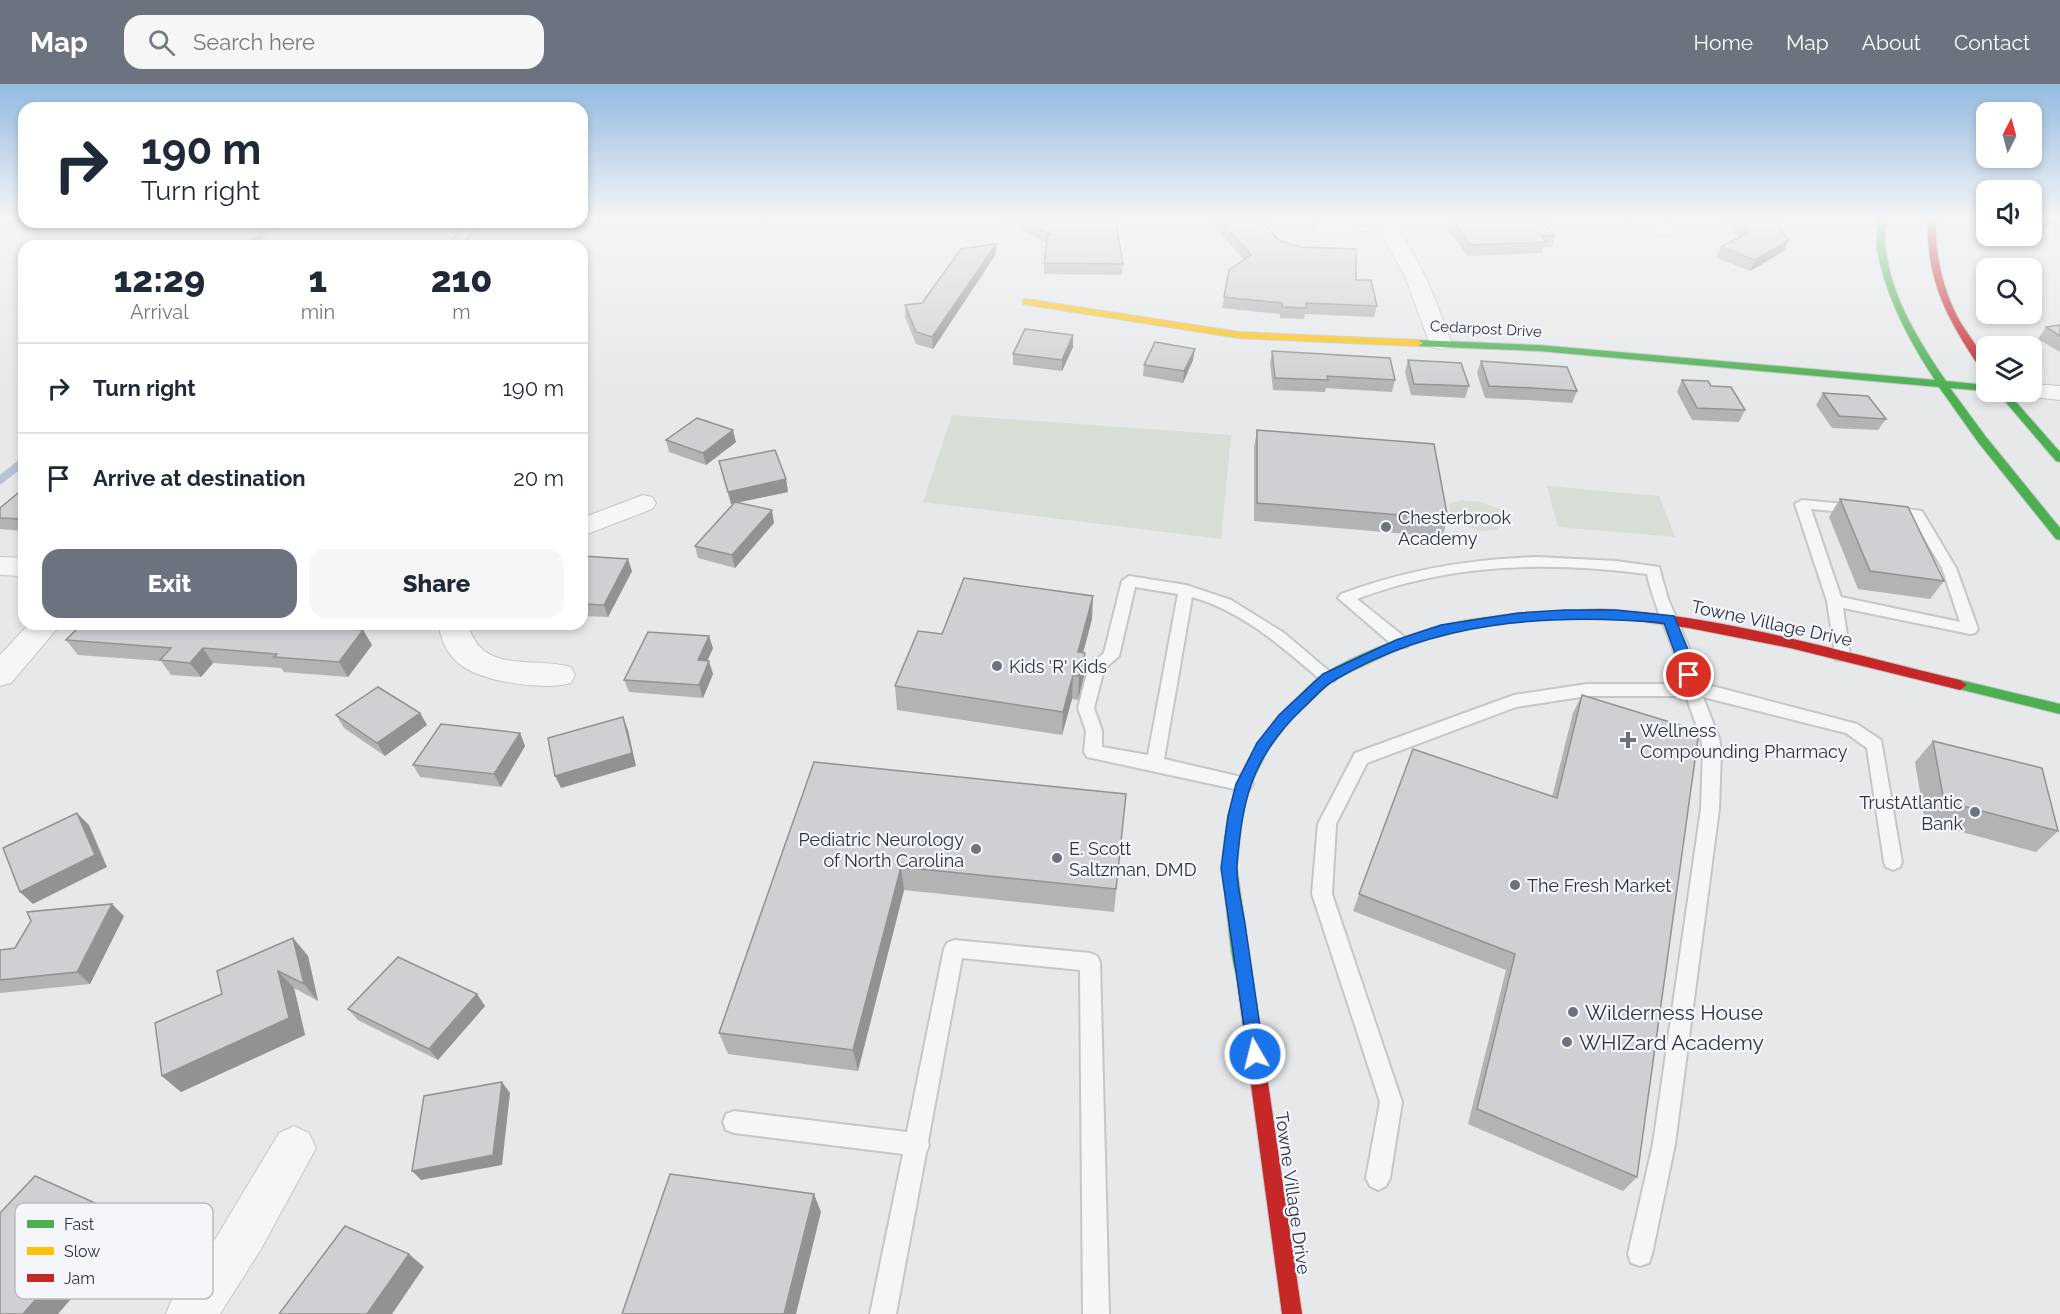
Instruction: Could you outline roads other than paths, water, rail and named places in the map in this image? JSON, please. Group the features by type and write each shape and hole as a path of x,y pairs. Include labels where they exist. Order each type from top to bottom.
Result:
{"street":[{"path":"1415,274 1440,342"},
{"path":"1887,274 1903,315 1944,385 2060,536"},
{"path":"1937,274 1955,323 1976,355"},
{"name":"Cedarpost Drive","path":"1026,302 1239,335 1539,348 1976,387"},
{"path":"2042,392 2060,393"},
{"path":"2011,402 2060,459"},
{"path":"588,526 644,503"},
{"path":"0,566 18,567"},
{"name":"Towne Village Drive","path":"1292,1314 1229,868 1235,816 1244,784 1262,747 1284,718 1328,677 1401,643 1441,630 1518,617 1615,614 1713,626 2060,709"},
{"path":"0,675 41,630"},
{"path":"454,630 457,643 465,655 479,665 560,675"},
{"path":"213,1282 294,1148"},
{"path":"190,1314 202,1299"}],"lane":[{"path":"1835,601 1970,629 1949,568 1917,514 1802,504 1835,601 1842,656"},
{"path":"1401,643 1346,598 1372,586 1427,572 1494,564 1613,564 1654,570 1659,595 1686,659 1692,690 1710,738 1712,751 1710,809 1664,1144 1640,1254"},
{"path":"1244,784 1155,763 1093,752 1094,730 1086,708 1097,666 1111,656 1129,581 1209,595 1248,615 1328,677"},
{"path":"1155,763 1186,590"},
{"path":"1378,1178 1390,1102 1322,894 1327,824 1362,758 1514,702 1587,690 1692,690 1716,693 1851,728 1875,745 1893,862"},
{"path":"1548,696 1583,706"},
{"path":"1686,735 1710,738"},
{"path":"883,1314 918,1145 954,949 1090,962 1096,1314"},
{"path":"734,1122 918,1145"}],"waterway":[{"path":"0,480 18,466"}],"place":[{"name":"Chesterbrook Academy","path":"1386,527"},
{"name":"Kids 'R' Kids","path":"997,666"},
{"name":"Wellness Compounding Pharmacy","path":"1628,740"},
{"name":"TrustAtlantic Bank","path":"1975,812"},
{"name":"Pediatric Neurology of North Carolina","path":"976,849"},
{"name":"E. Scott Saltzman, DMD","path":"1057,858"},
{"name":"The Fresh Market","path":"1515,885"},
{"name":"Wilderness House","path":"1573,1012"},
{"name":"WHIZard Academy","path":"1567,1042"}]}
